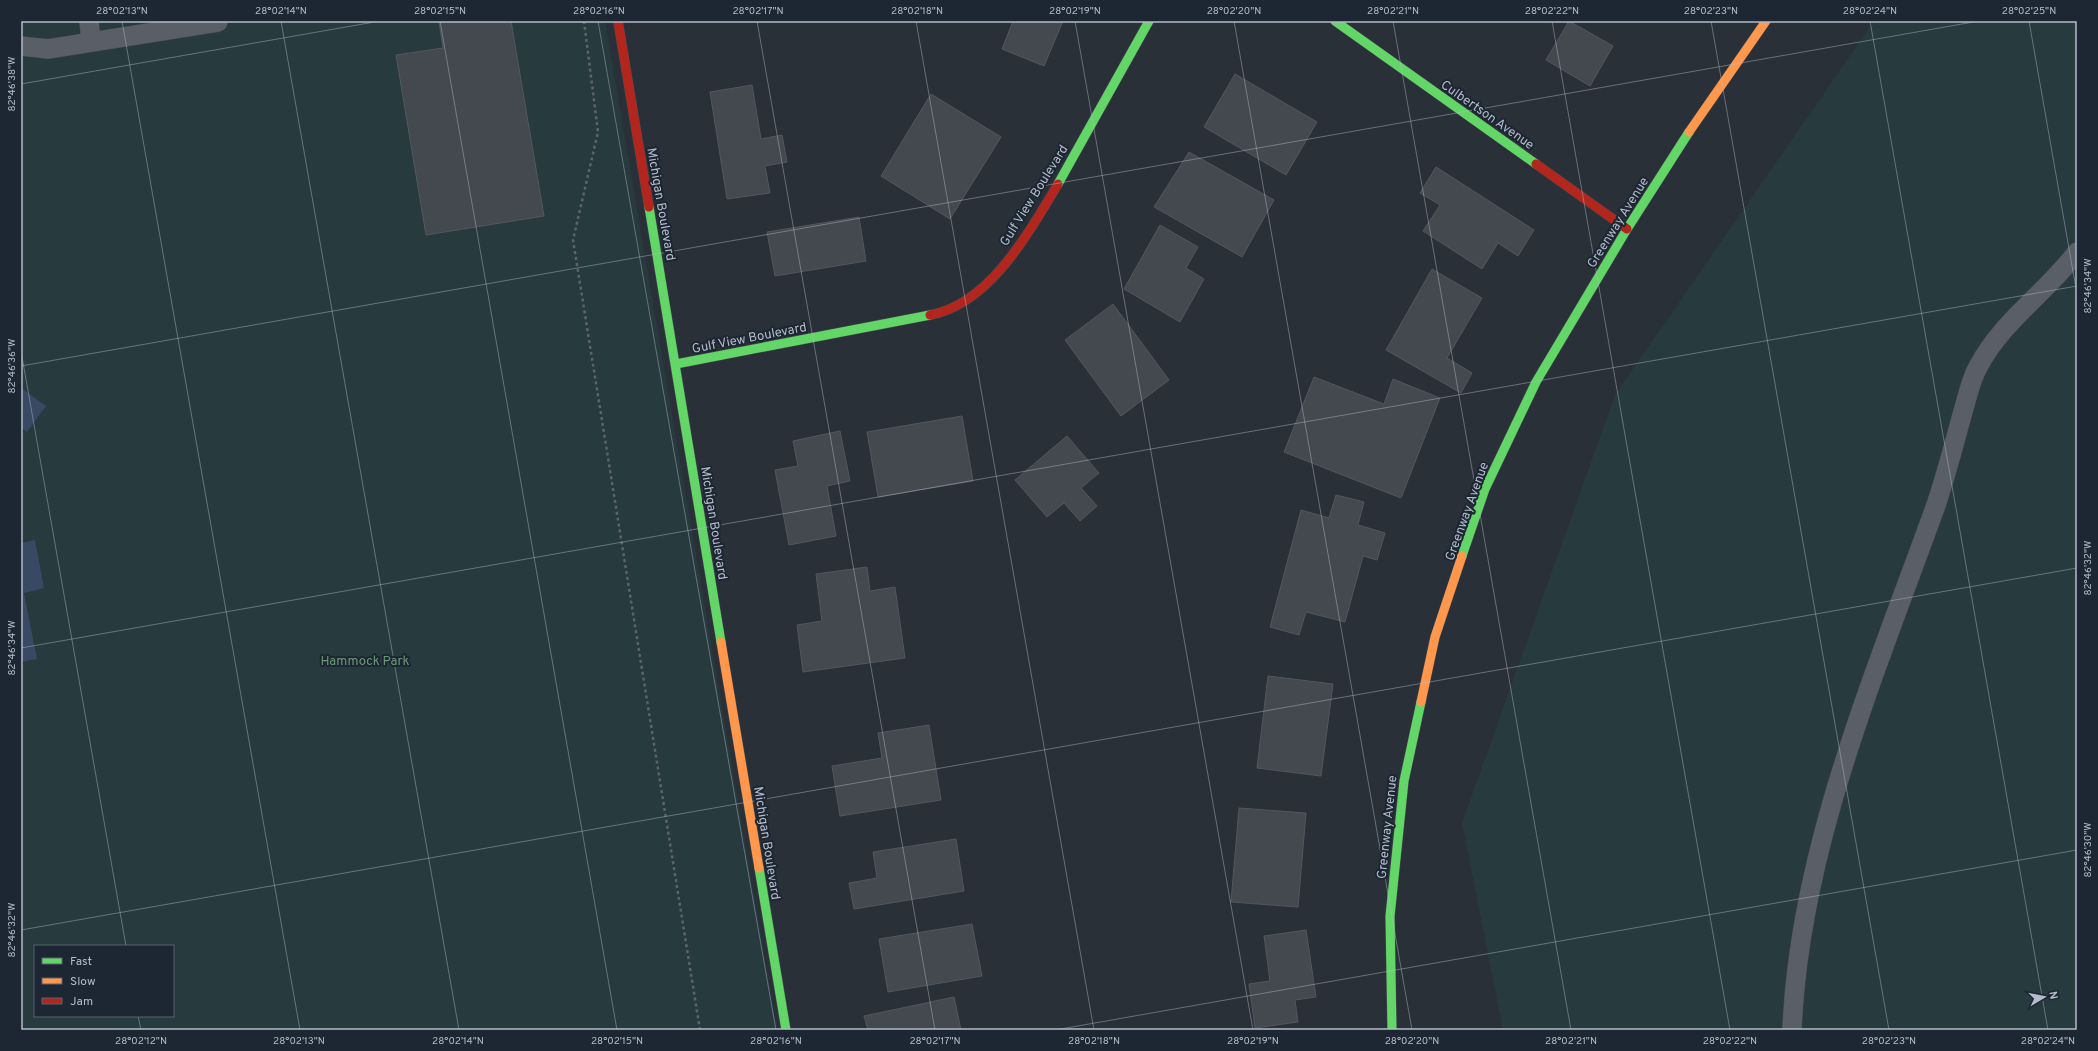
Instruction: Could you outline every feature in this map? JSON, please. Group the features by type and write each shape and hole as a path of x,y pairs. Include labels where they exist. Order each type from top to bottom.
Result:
{"street":[{"name":"Michigan Boulevard","path":"618,21 786,1030"},
{"name":"Gulf View Boulevard","path":"676,364 943,313 984,288 1022,243 1061,179 1149,21"},
{"name":"Culbertson Avenue","path":"1335,21 1627,229"},
{"name":"Greenway Avenue","path":"1392,1030 1390,916 1404,781 1435,637 1485,489 1536,382 1627,229 1704,110 1766,21"}],"lane":[{"path":"89,21 91,42"},
{"path":"21,46 48,49 218,22"},
{"path":"1792,1030 1800,945 1833,802 1879,660 1936,504 1976,370 2001,331 2058,276 2077,252"}],"path":[{"path":"584,21 598,132 573,240 700,1030"}],"green space":[{"name":"Hammock Park","path":"21,21 605,21 777,1030 21,1030"},
{"path":"1874,21 2077,21 2077,1030 1503,1030 1462,823 1615,395"}],"water":[{"path":"21,388 46,406 27,432 21,428"},
{"path":"35,540 44,588 24,593 37,659 21,662 21,543"}],"building":[{"path":"511,21 544,216 426,235 396,55 443,48 439,22"},
{"path":"1013,21 1063,21 1044,66 1002,49"},
{"path":"1569,21 1613,46 1590,86 1546,60"},
{"path":"1235,74 1317,122 1286,175 1204,127"},
{"path":"752,85 761,139 782,135 787,162 765,166 770,193 727,199 710,92"},
{"path":"931,94 1001,137 950,219 881,176"},
{"path":"1189,152 1274,200 1242,257 1154,207"},
{"path":"1436,167 1534,230 1518,256 1498,243 1482,269 1423,231 1440,205 1420,193"},
{"path":"859,217 866,261 775,276 767,232"},
{"path":"1160,225 1198,247 1186,268 1204,279 1180,322 1124,289"},
{"path":"1432,269 1482,298 1447,358 1472,373 1461,393 1386,350"},
{"path":"1113,304 1169,380 1121,416 1065,340"},
{"path":"1314,377 1384,404 1393,379 1440,398 1401,498 1284,452"},
{"path":"962,416 973,481 878,497 867,432"},
{"path":"840,431 850,481 827,486 836,536 789,545 775,470 798,466 793,441"},
{"path":"1067,436 1099,473 1081,488 1097,506 1080,521 1064,503 1047,517 1015,480"},
{"path":"1336,495 1364,502 1358,525 1385,533 1377,560 1363,556 1345,622 1306,612 1299,635 1270,627 1301,510 1329,518"},
{"path":"867,567 870,591 895,587 905,658 803,672 797,625 822,621 816,574"},
{"path":"1268,676 1333,684 1321,776 1257,768"},
{"path":"929,725 941,800 840,816 832,766 882,758 878,733"},
{"path":"1239,808 1306,813 1298,907 1231,902"},
{"path":"956,839 964,891 854,909 849,883 877,878 873,852"},
{"path":"972,924 982,976 888,992 879,939"},
{"path":"1306,930 1316,997 1295,1000 1298,1022 1255,1028 1249,984 1270,981 1264,936"},
{"path":"954,997 961,1030 868,1030 864,1016"}],"traffic: fast":[{"path":"1058,184 1149,21"},
{"path":"1335,21 1536,164"},
{"path":"1462,556 1485,489 1536,382 1627,229 1689,132"},
{"path":"649,207 721,642"},
{"path":"676,364 930,315"},
{"path":"1392,1030 1390,916 1404,781 1421,702"},
{"path":"759,868 786,1030"}],"traffic: slow":[{"path":"1689,132 1766,21"},
{"path":"1421,702 1435,637 1462,556"},
{"path":"721,642 759,868"}],"traffic: jam":[{"path":"618,21 649,207"},
{"path":"1536,164 1627,229"},
{"path":"930,315 952,308 971,297 989,281 1021,244 1058,184"}]}
